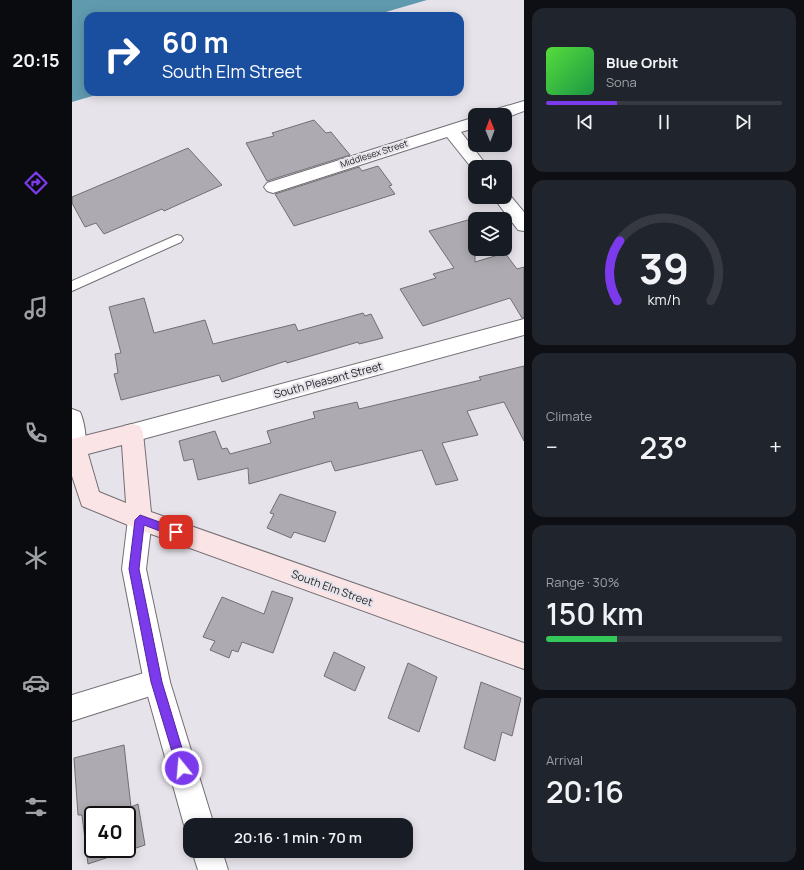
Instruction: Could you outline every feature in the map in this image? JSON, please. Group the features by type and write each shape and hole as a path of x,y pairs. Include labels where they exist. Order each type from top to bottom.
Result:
{"main road":[{"path":"74,448 132,433 134,468 140,520"},
{"name":"South Elm Street","path":"74,448 90,499 140,520 524,656"}],"street":[{"path":"512,110 524,106"},
{"name":"Middlesex Street","path":"273,187 468,124"},
{"path":"450,129 474,160"},
{"path":"508,204 524,225"},
{"name":"South Pleasant Street","path":"132,433 524,326"},
{"path":"72,418 74,448"},
{"path":"140,520 134,569 157,682 197,818"},
{"path":"72,708 157,682"},
{"path":"209,858 213,870"}],"lane":[{"path":"72,286 177,239"}],"water":[{"path":"72,0 427,0 386,12 84,12 84,96 92,96 72,102"}],"building":[{"path":"314,120 326,133 331,132 350,155 267,181 246,143 274,136 272,133"},
{"path":"188,148 222,185 164,211 162,209 104,234 96,223 85,227 72,203 72,197"},
{"path":"378,166 392,185 389,186 395,194 294,226 275,194 359,167 362,171"},
{"path":"468,220 468,256 475,256 475,262 495,256 507,256 517,269 524,267 524,318 522,318 510,298 423,326 400,289 436,278 433,274 454,268 429,231"},
{"path":"144,298 154,333 205,320 213,344 295,324 298,331 363,313 365,316 371,314 383,338 359,344 358,342 287,363 286,361 222,382 219,375 121,400 114,374 118,373 115,354 121,353 109,307"},
{"path":"524,366 524,441 504,402 467,411 478,435 442,443 458,480 436,485 422,450 335,471 331,461 249,484 248,468 198,480 193,459 184,461 179,441 215,431 222,449 227,448 230,454 271,443 267,431 315,418 313,412 357,402 359,409 481,380 479,377"},
{"path":"280,494 336,512 325,542 294,532 291,538 267,528 274,514 270,513"},
{"path":"272,591 293,598 273,653 242,642 238,652 232,650 229,658 210,650 215,641 203,637 222,597 264,614"},
{"path":"334,652 365,667 355,691 324,676"},
{"path":"408,663 437,677 419,732 388,718"},
{"path":"481,682 521,698 512,736 502,732 495,761 464,748"},
{"path":"124,745 131,806 84,806 84,831 82,815 78,815 74,758"},
{"path":"138,804 145,845 136,848 136,806 133,806"},
{"path":"87,858 106,858 88,864"}],"route":[{"path":"176,532 140,520 134,569 157,682 182,768"}]}
